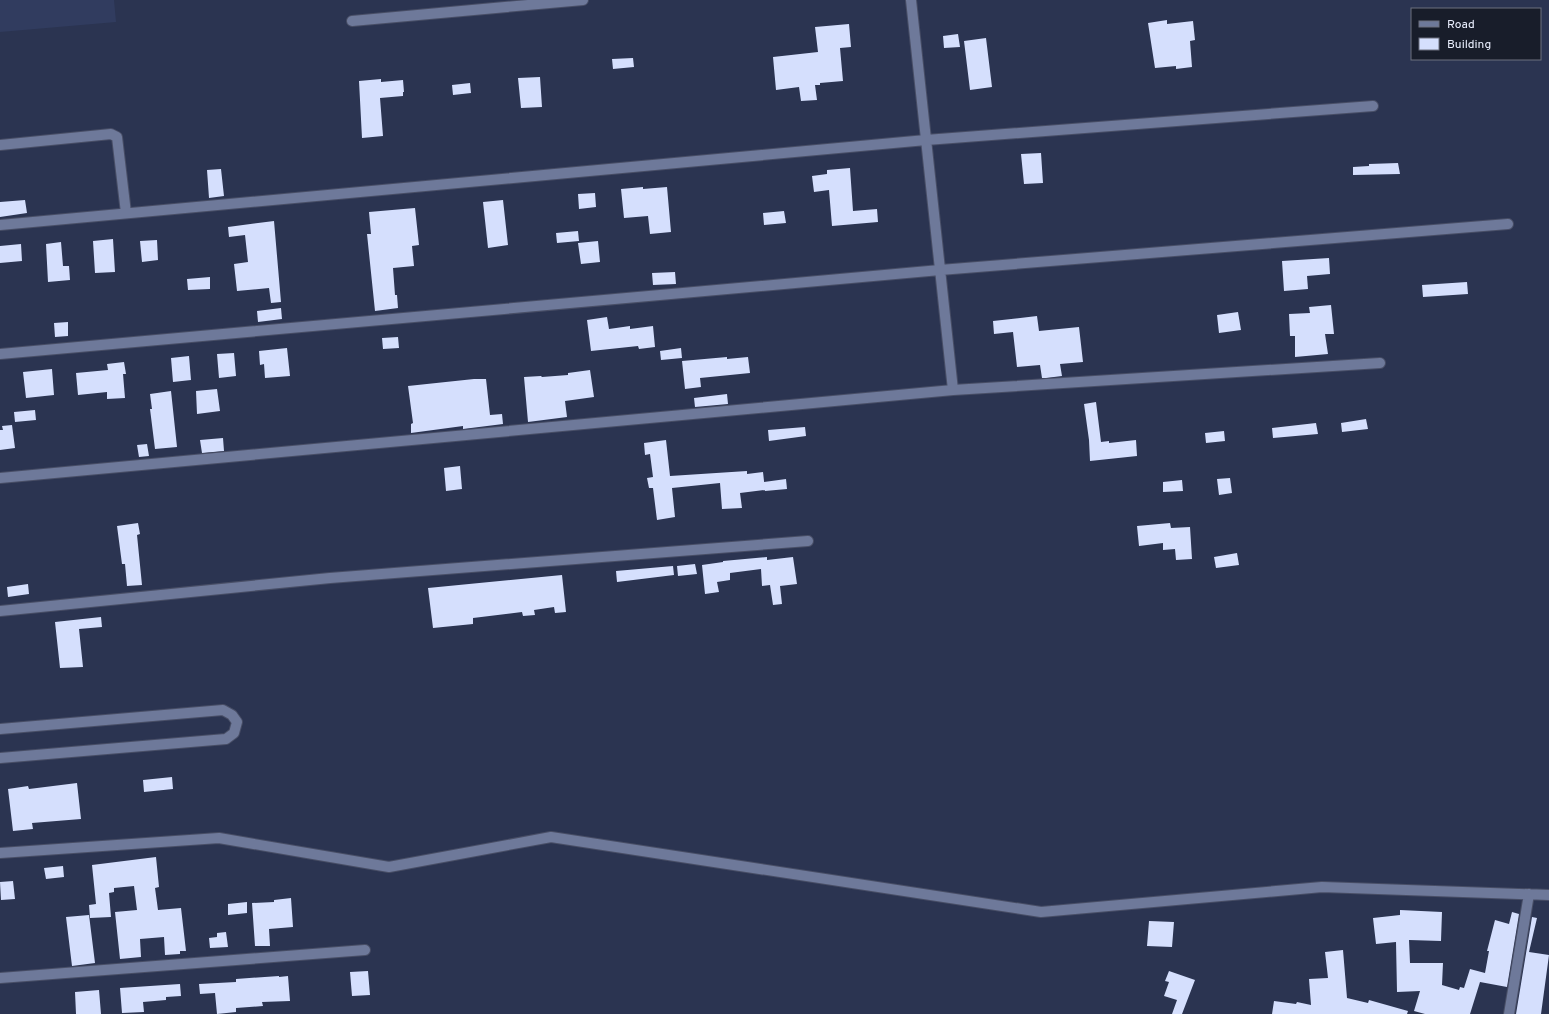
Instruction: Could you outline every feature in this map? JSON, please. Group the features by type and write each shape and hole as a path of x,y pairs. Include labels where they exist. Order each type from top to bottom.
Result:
{"street":[{"path":"352,21 583,0"},
{"path":"911,0 953,390"},
{"path":"0,225 926,140 1373,106"},
{"path":"0,145 111,134 117,137 126,213"},
{"path":"0,354 940,270 1508,224"},
{"path":"0,478 953,390 1380,363"},
{"path":"0,611 330,578 808,541"},
{"path":"0,729 223,710 232,715 237,722 234,733 226,739 0,758"},
{"path":"0,853 219,838 389,867 550,837 1041,912 1322,887 1549,895"},
{"path":"1509,1014 1529,894"},
{"path":"0,978 365,950"}],"shaded area":[{"path":"0,0 114,0 116,22 0,32"}],"building":[{"path":"1167,20 1167,24 1193,21 1195,40 1190,41 1192,67 1176,69 1176,66 1155,68 1148,23"},
{"path":"849,24 851,47 840,48 843,81 820,83 820,85 815,85 817,100 801,101 799,87 776,90 773,57 818,52 815,27"},
{"path":"958,34 960,47 944,48 943,36"},
{"path":"986,38 992,87 970,90 964,41"},
{"path":"633,58 634,67 613,69 612,59"},
{"path":"540,77 542,107 521,108 518,78"},
{"path":"381,79 381,82 403,80 403,96 380,98 383,136 362,138 359,81"},
{"path":"470,83 471,93 453,95 452,85"},
{"path":"1041,153 1043,183 1024,184 1021,154"},
{"path":"1398,163 1400,174 1353,175 1353,167 1369,166 1369,164"},
{"path":"850,168 853,211 877,209 878,222 832,226 829,190 814,192 812,176 827,174 827,170"},
{"path":"221,169 224,196 209,198 207,170"},
{"path":"643,187 643,189 667,187 671,232 650,234 648,216 624,218 621,189"},
{"path":"595,193 596,207 579,209 578,194"},
{"path":"25,200 27,213 0,217 0,202"},
{"path":"503,200 508,245 488,248 483,202"},
{"path":"415,208 419,245 412,246 414,266 393,268 395,295 397,295 398,308 375,311 367,234 371,234 369,212"},
{"path":"784,211 786,223 764,225 763,213"},
{"path":"274,221 281,302 271,303 269,288 237,291 234,264 248,262 245,235 229,237 228,227"},
{"path":"578,231 579,241 557,243 556,233"},
{"path":"113,239 115,272 95,273 93,241"},
{"path":"157,240 158,260 142,262 140,241"},
{"path":"598,241 600,262 581,264 578,243"},
{"path":"61,242 63,266 69,266 70,280 48,282 46,244"},
{"path":"21,244 22,261 0,263 0,246"},
{"path":"1329,258 1330,274 1307,276 1308,289 1284,291 1282,261"},
{"path":"675,272 676,284 653,285 652,273"},
{"path":"210,277 210,289 188,290 187,279"},
{"path":"1467,282 1468,294 1423,297 1422,285"},
{"path":"1331,305 1334,334 1325,334 1328,354 1295,357 1295,336 1290,336 1289,314 1310,313 1309,307"},
{"path":"281,308 282,319 258,322 257,311"},
{"path":"1238,312 1241,330 1219,333 1217,315"},
{"path":"1037,316 1039,331 1079,327 1083,362 1060,364 1062,376 1046,378 1042,378 1040,365 1017,367 1013,332 994,334 993,321"},
{"path":"607,317 609,329 630,326 630,329 653,326 655,347 639,349 638,346 591,351 587,320"},
{"path":"68,322 68,336 55,337 54,323"},
{"path":"398,337 399,348 383,349 382,338"},
{"path":"287,348 290,376 265,378 264,364 260,365 259,351"},
{"path":"681,348 682,358 661,360 660,351"},
{"path":"234,353 236,376 219,378 217,354"},
{"path":"189,356 191,380 173,382 171,358"},
{"path":"727,357 727,359 748,357 750,373 700,378 701,387 685,389 682,361"},
{"path":"124,362 126,374 123,374 125,398 107,399 107,392 78,395 76,373 108,370 107,364"},
{"path":"52,369 54,395 26,398 23,372"},
{"path":"590,370 594,397 565,401 567,417 528,422 524,377 568,375 568,373"},
{"path":"486,379 490,415 502,414 503,424 463,429 463,426 411,433 411,424 413,423 408,386"},
{"path":"217,389 220,411 197,414 196,391"},
{"path":"171,391 177,447 155,449 150,409 152,409 150,394"},
{"path":"727,394 728,404 695,407 694,398"},
{"path":"1096,402 1101,442 1109,441 1109,443 1136,440 1137,456 1090,461 1089,440 1084,404"},
{"path":"35,410 36,420 15,422 14,412"},
{"path":"1366,419 1368,429 1342,432 1341,423"},
{"path":"1316,423 1318,434 1273,438 1272,428"},
{"path":"12,425 15,448 0,450 0,430 3,430 2,426"},
{"path":"805,427 806,436 769,441 768,430"},
{"path":"1224,431 1225,441 1206,443 1205,433"},
{"path":"223,438 224,451 202,453 200,440"},
{"path":"666,440 670,476 747,471 747,474 763,472 765,490 740,493 742,508 722,509 720,483 672,488 675,517 657,520 653,488 649,488 647,478 653,477 650,454 645,455 644,443"},
{"path":"147,444 149,456 139,457 137,445"},
{"path":"460,466 462,489 446,491 444,468"},
{"path":"1230,478 1232,493 1219,495 1217,479"},
{"path":"786,479 787,489 765,491 764,482"},
{"path":"1182,480 1183,491 1163,492 1163,482"},
{"path":"138,523 140,534 137,535 142,585 127,586 125,564 122,564 117,526"},
{"path":"1170,523 1171,528 1190,527 1192,559 1176,560 1175,549 1163,550 1163,543 1139,546 1137,526"},
{"path":"1237,553 1239,565 1216,568 1214,557"},
{"path":"767,557 767,560 793,557 797,584 780,586 782,604 773,605 770,585 762,586 761,569 730,573 730,580 717,582 719,592 705,594 702,565 723,561"},
{"path":"695,564 697,574 678,576 677,566"},
{"path":"673,566 674,575 617,582 616,571"},
{"path":"562,575 566,612 555,613 554,607 534,610 535,615 523,616 522,612 473,618 473,624 433,628 428,588"},
{"path":"28,584 29,594 8,597 7,587"},
{"path":"101,617 102,627 79,629 83,667 60,668 55,622"},
{"path":"172,777 173,789 144,792 143,780"},
{"path":"77,783 81,819 32,823 33,829 13,831 8,789 28,786 29,789"},
{"path":"156,857 159,887 155,888 158,910 181,908 186,951 180,951 180,954 165,955 164,937 140,939 141,957 120,959 115,912 137,910 134,886 114,888 114,892 109,893 111,917 90,918 89,905 96,904 92,865"},
{"path":"63,866 64,877 46,879 44,868"},
{"path":"13,881 15,899 1,900 0,882"},
{"path":"291,898 293,927 269,929 270,946 255,946 252,903 274,902 274,900"},
{"path":"247,902 247,913 228,915 228,904"},
{"path":"1400,910 1442,912 1441,941 1409,940 1410,963 1443,963 1442,985 1459,990 1460,987 1464,988 1470,969 1485,973 1489,951 1487,951 1495,920 1509,924 1512,912 1519,914 1507,987 1480,982 1470,1014 1425,1014 1414,1011 1420,991 1397,992 1396,942 1376,944 1373,918 1400,915"},
{"path":"89,915 95,963 72,966 66,917"},
{"path":"1532,917 1537,918 1529,952 1549,955 1541,1014 1516,1014"},
{"path":"1149,921 1174,922 1172,947 1147,946"},
{"path":"226,932 228,947 210,948 209,938 217,937 217,933"},
{"path":"1343,950 1347,998 1368,1003 1369,1000 1408,1011 1407,1014 1272,1014 1274,1001 1296,1004 1297,1002 1311,1005 1309,979 1328,978 1325,952"},
{"path":"368,971 370,995 352,996 350,972"},
{"path":"1169,971 1195,980 1182,1014 1172,1014 1177,1000 1164,996 1169,982 1165,981"},
{"path":"288,976 290,1001 262,1002 263,1006 236,1008 236,1012 217,1014 215,993 200,994 199,984 236,982 236,979"},
{"path":"180,984 181,996 166,997 166,1000 143,1002 144,1012 122,1013 120,988"},
{"path":"99,990 101,1014 76,1014 75,992"}]}
